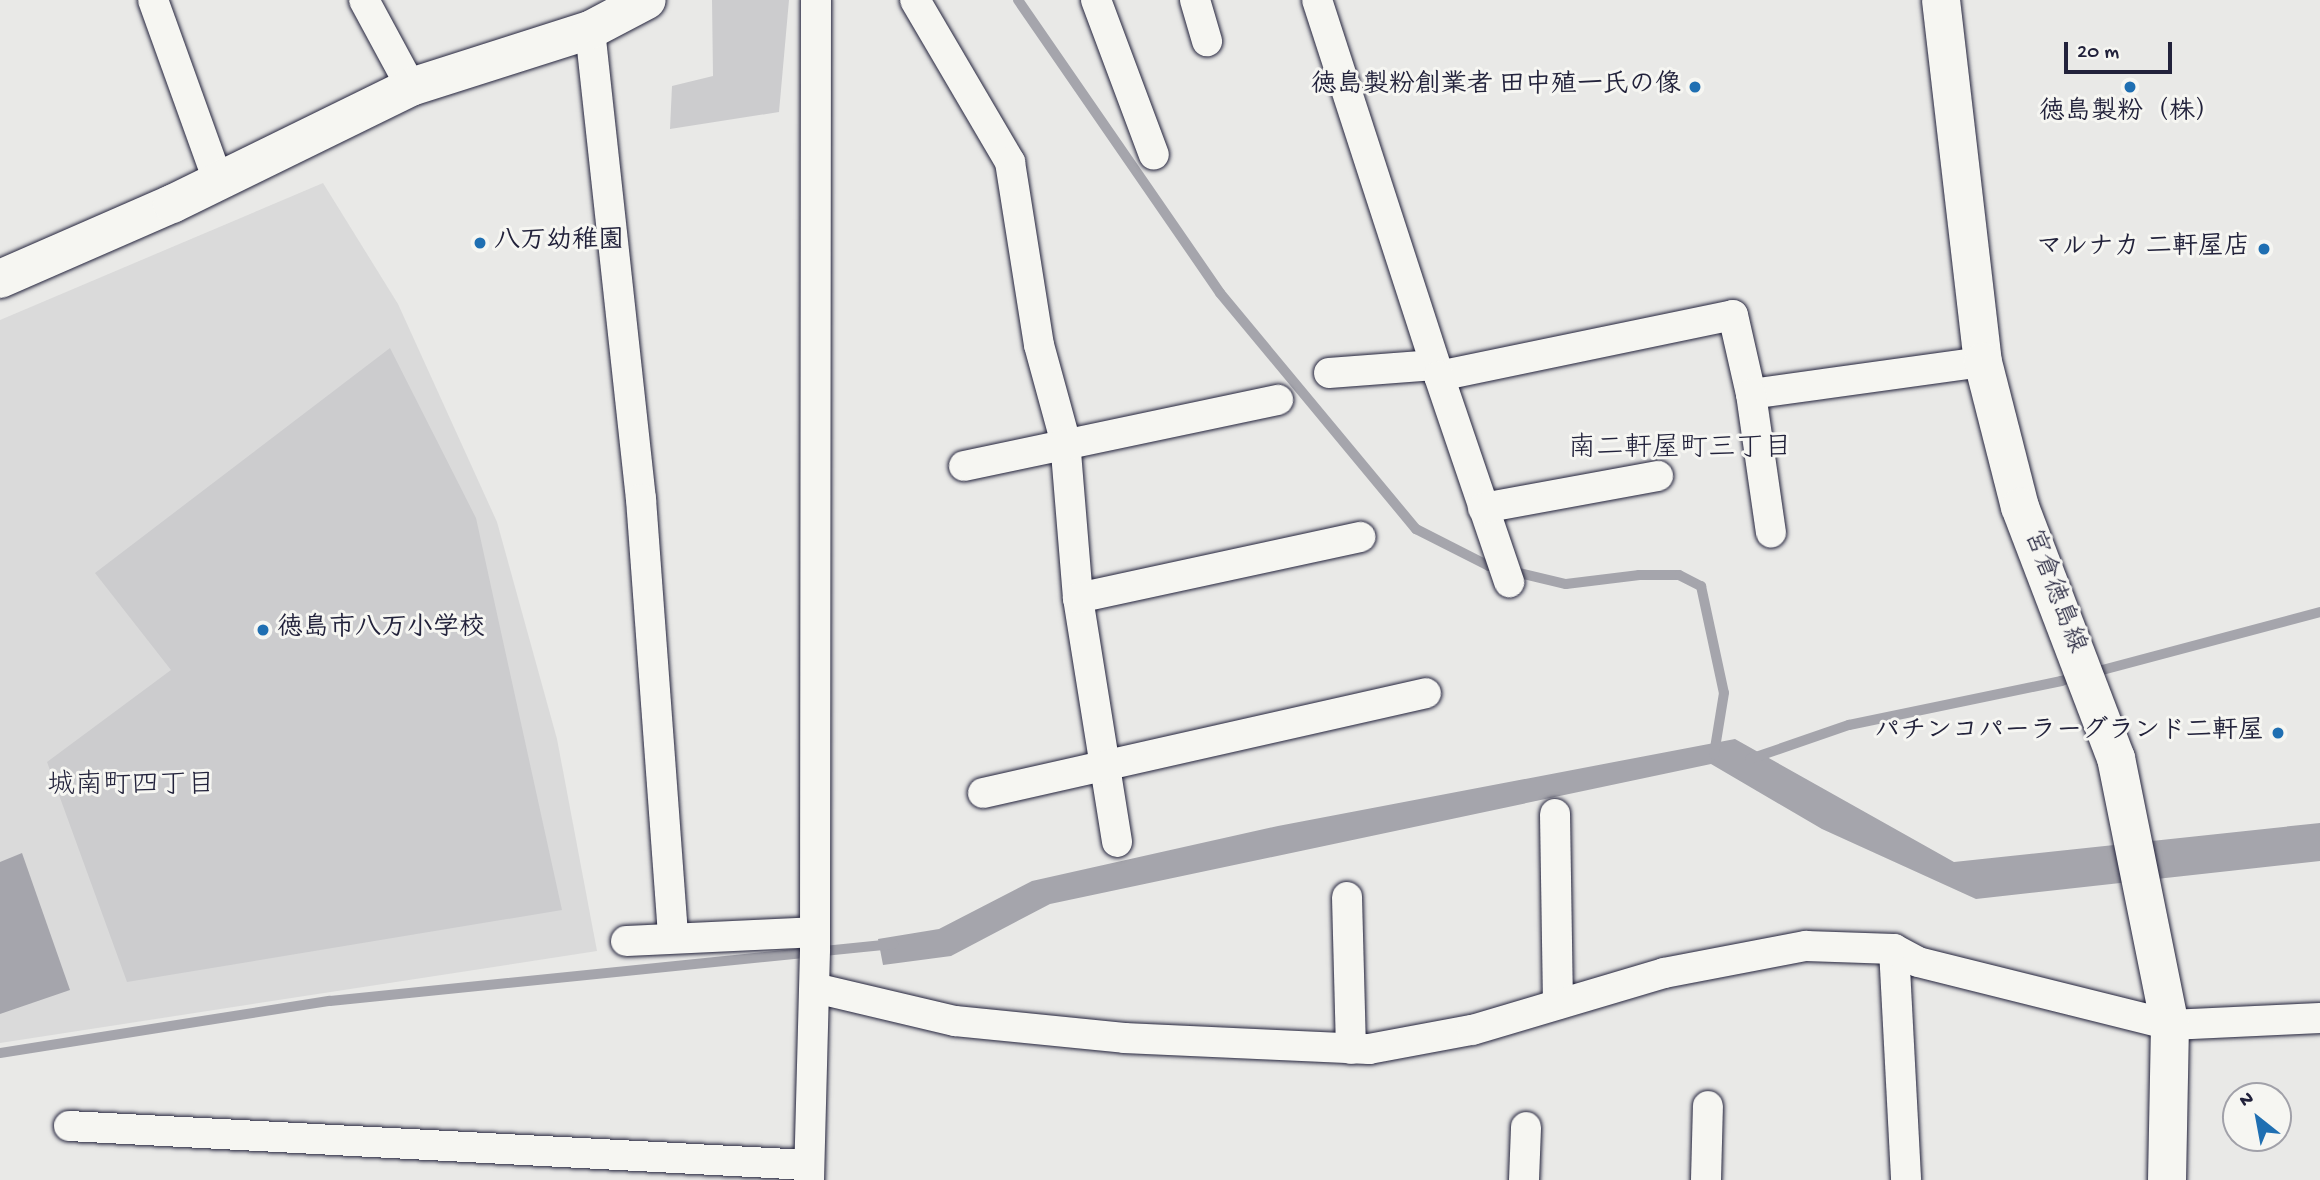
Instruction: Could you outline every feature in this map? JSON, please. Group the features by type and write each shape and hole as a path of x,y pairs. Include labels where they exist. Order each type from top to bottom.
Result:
{"main road":[{"path":"0,279 219,183 411,87 590,30 647,0"},
{"name":"宮倉徳島線","path":"1941,0 1983,362 2020,507 2116,758 2170,1025 2167,1180"}],"street":[{"path":"153,0 219,183"},
{"path":"364,0 411,87"},
{"path":"69,1126 809,1173 815,988 816,0"},
{"path":"915,0 1010,162 1039,345 1065,440 1079,598 1116,842"},
{"path":"1096,0 1154,155"},
{"path":"1195,0 1207,41"},
{"path":"1317,0 1437,371 1509,582"},
{"path":"590,30 641,499 673,935"},
{"path":"1329,373 1437,371 1733,315 1751,394 1771,533"},
{"path":"1751,394 1983,362"},
{"path":"964,466 1065,440 1278,400"},
{"path":"1483,508 1658,476"},
{"path":"1079,598 1360,537"},
{"path":"983,793 1426,693"},
{"path":"1555,814 1559,1004"},
{"path":"1347,897 1351,1049"},
{"path":"626,941 673,935 814,932"},
{"path":"815,988 955,1021 1124,1038 1351,1049 1472,1030 1664,973 1806,946 1894,950 1918,962 2170,1025 2320,1017"},
{"path":"1894,950 1906,1180"},
{"path":"1706,1180 1708,1106"},
{"path":"1524,1180 1526,1127"}],"shaded area":[{"path":"712,0 789,0 779,112 670,129 672,86 713,76"},
{"name":"徳島市八万小学校","path":"323,183 398,304 497,522 557,739 597,951 0,1043 0,320"},
{"path":"390,348 476,518 562,910 127,982 47,762 171,670 95,573"},
{"path":"1735,739 1954,862 2320,823 2320,861 1976,899 1822,829 1711,764 1050,904 951,956 883,965 878,939 939,929 1032,881 1278,826"},
{"path":"22,853 70,990 0,1014 0,862"}],"waterway":[{"path":"1018,0 1220,293 1416,529 1489,566 1566,584 1639,575 1679,575 1701,586 1724,693 1714,754"},
{"path":"1750,759 1849,725 2061,681 2320,612"},
{"path":"0,1053 330,1001 893,944"}],"place":[{"name":"徳島製粉創業者 田中殖一氏の像","path":"1695,87"},
{"name":"徳島製粉（株）","path":"2130,87"},
{"name":"八万幼稚園","path":"480,243"},
{"name":"マルナカ 二軒屋店","path":"2264,249"},
{"name":"徳島市八万小学校","path":"263,630"},
{"name":"パチンコパーラーグランド二軒屋","path":"2278,733"}],"district":[{"name":"南二軒屋町三丁目","path":"1680,450"},
{"name":"城南町四丁目","path":"131,787"}]}
